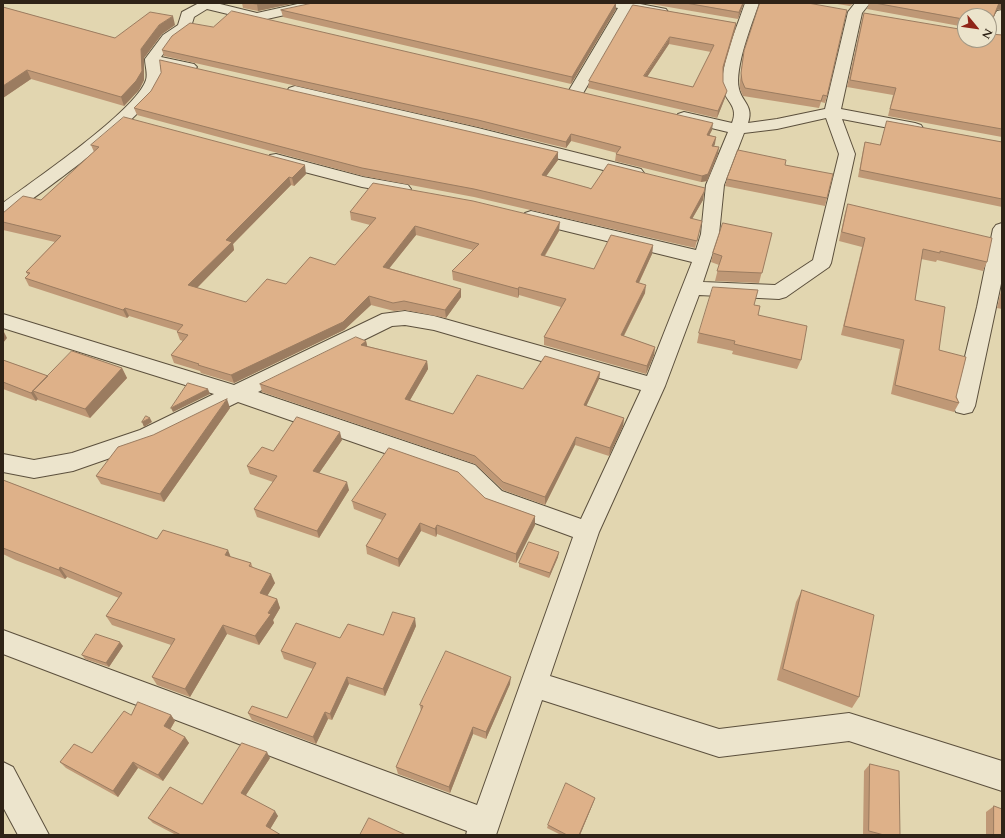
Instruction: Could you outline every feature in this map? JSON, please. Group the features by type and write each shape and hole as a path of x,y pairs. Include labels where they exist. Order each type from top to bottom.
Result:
{"street":[{"path":"258,17 316,4 353,3"},
{"path":"612,3 627,4 674,14"},
{"path":"3,642 483,829 587,532 654,386 703,258 710,234 708,187 738,129 742,109 730,90 731,70 752,3"},
{"path":"3,212 103,135 146,95 154,79 152,59 168,38 184,26 187,15 207,4 289,25"},
{"path":"576,92 627,4"},
{"path":"691,288 780,292 822,263 847,154 832,112 853,9 871,15"},
{"path":"997,31 1002,14"},
{"path":"729,24 745,26"},
{"path":"152,59 206,71"},
{"path":"561,88 592,96"},
{"path":"284,89 478,133 652,177"},
{"path":"668,114 738,129 777,124 832,112 932,131"},
{"path":"122,118 145,124"},
{"path":"261,155 362,182 422,193"},
{"path":"512,212 703,258"},
{"path":"964,406 994,309 1002,229"},
{"path":"3,464 34,469 73,462 148,436 389,319 405,318 434,323 654,386"},
{"path":"3,321 236,393 467,472 494,498 587,532"},
{"path":"533,684 720,743 849,727 1002,776"},
{"path":"3,777 34,835"}],"building":[{"path":"313,3 616,3 572,77 281,10"},
{"path":"686,3 743,3 739,12"},
{"path":"760,3 808,3 847,10 827,96 823,95 821,101 745,88 741,73 744,51"},
{"path":"875,3 999,3 997,8 957,8 957,18"},
{"path":"633,5 736,23 723,67 723,82 727,91 718,111 589,81","holes":["670,37 714,45 693,87 644,76"]},
{"path":"3,7 115,38 150,12 173,16 159,25 141,49 142,71 136,81 121,97 27,70 3,86"},
{"path":"232,11 713,123 707,135 716,137 712,146 719,147 708,174 702,176 616,154 621,147 571,134 566,142 478,120 162,50 172,36 190,23 213,27"},
{"path":"864,13 957,29 957,48 997,48 997,35 1002,35 1002,129 890,109 896,88 850,80"},
{"path":"160,60 558,152 542,175 591,189 608,164 705,188 690,218 702,221 697,241 474,189 362,168 134,108 151,91 161,73"},
{"path":"124,117 305,165 292,178 289,177 226,240 232,242 188,285 246,302 267,279 286,284 310,257 335,265 376,218 350,212 373,183 473,201 560,222 541,255 594,269 611,235 653,245 636,282 646,285 621,335 655,347 647,366 544,337 566,299 519,287 518,289 452,271 479,244 415,226 383,267 461,289 445,310 404,301 393,303 369,296 343,322 231,375 171,355 188,335 177,332 183,325 125,308 123,310 25,278 30,273 26,272 61,236 3,222 3,213 23,196 41,200 99,147 91,145"},
{"path":"887,121 1002,142 1002,199 860,170 865,142 880,145"},
{"path":"738,150 786,160 785,165 833,174 827,198 727,179"},
{"path":"848,204 992,238 987,262 940,251 940,253 923,249 915,300 945,307 939,350 966,357 956,397 959,403 895,385 904,340 844,326 865,238 842,232"},
{"path":"723,223 772,233 762,273 717,271 722,256 713,253"},
{"path":"713,287 758,290 754,305 760,306 758,315 807,326 801,360 734,344 735,341 699,333"},
{"path":"356,337 366,341 361,345 427,361 405,399 453,414 477,375 523,389 545,356 600,372 584,405 624,418 610,448 576,437 545,497 503,482 475,456 260,384"},
{"path":"72,351 122,368 85,409 33,391"},
{"path":"3,360 48,376 31,393 3,382"},
{"path":"188,383 208,389 171,408"},
{"path":"227,399 160,494 96,476 118,447 153,435"},
{"path":"146,416 150,418 142,422"},
{"path":"297,417 340,432 313,471 347,482 317,531 254,509 277,476 247,466 262,447 273,451"},
{"path":"389,448 458,472 485,498 535,516 516,554 437,525 435,529 420,523 398,559 366,546 386,514 352,501"},
{"path":"3,480 157,539 163,530 228,550 225,555 251,563 249,566 271,574 260,593 277,599 268,613 271,614 255,636 223,625 185,689 152,677 175,639 106,616 122,593 60,567 59,570 3,548"},
{"path":"529,542 559,552 550,573 519,563"},
{"path":"802,590 874,615 859,697 783,669"},
{"path":"393,612 415,618 383,689 347,677 330,714 325,712 313,737 248,713 252,706 287,718 316,663 281,651 296,623 340,638 348,624 383,635"},
{"path":"96,634 120,642 106,663 82,655"},
{"path":"446,651 511,677 486,732 473,727 449,787 396,767 423,706 420,705"},
{"path":"138,702 171,715 164,726 185,737 158,775 133,762 113,791 60,762 74,744 92,753 124,711 131,715"},
{"path":"242,743 267,752 241,793 275,811 266,826 281,835 181,835 148,818 170,787 202,804"},
{"path":"870,764 899,771 900,835 884,835 869,831"},
{"path":"566,783 595,798 579,835 567,835 548,825"},
{"path":"994,806 1002,809 1002,835 994,835"},
{"path":"369,818 406,835 360,835"}]}
